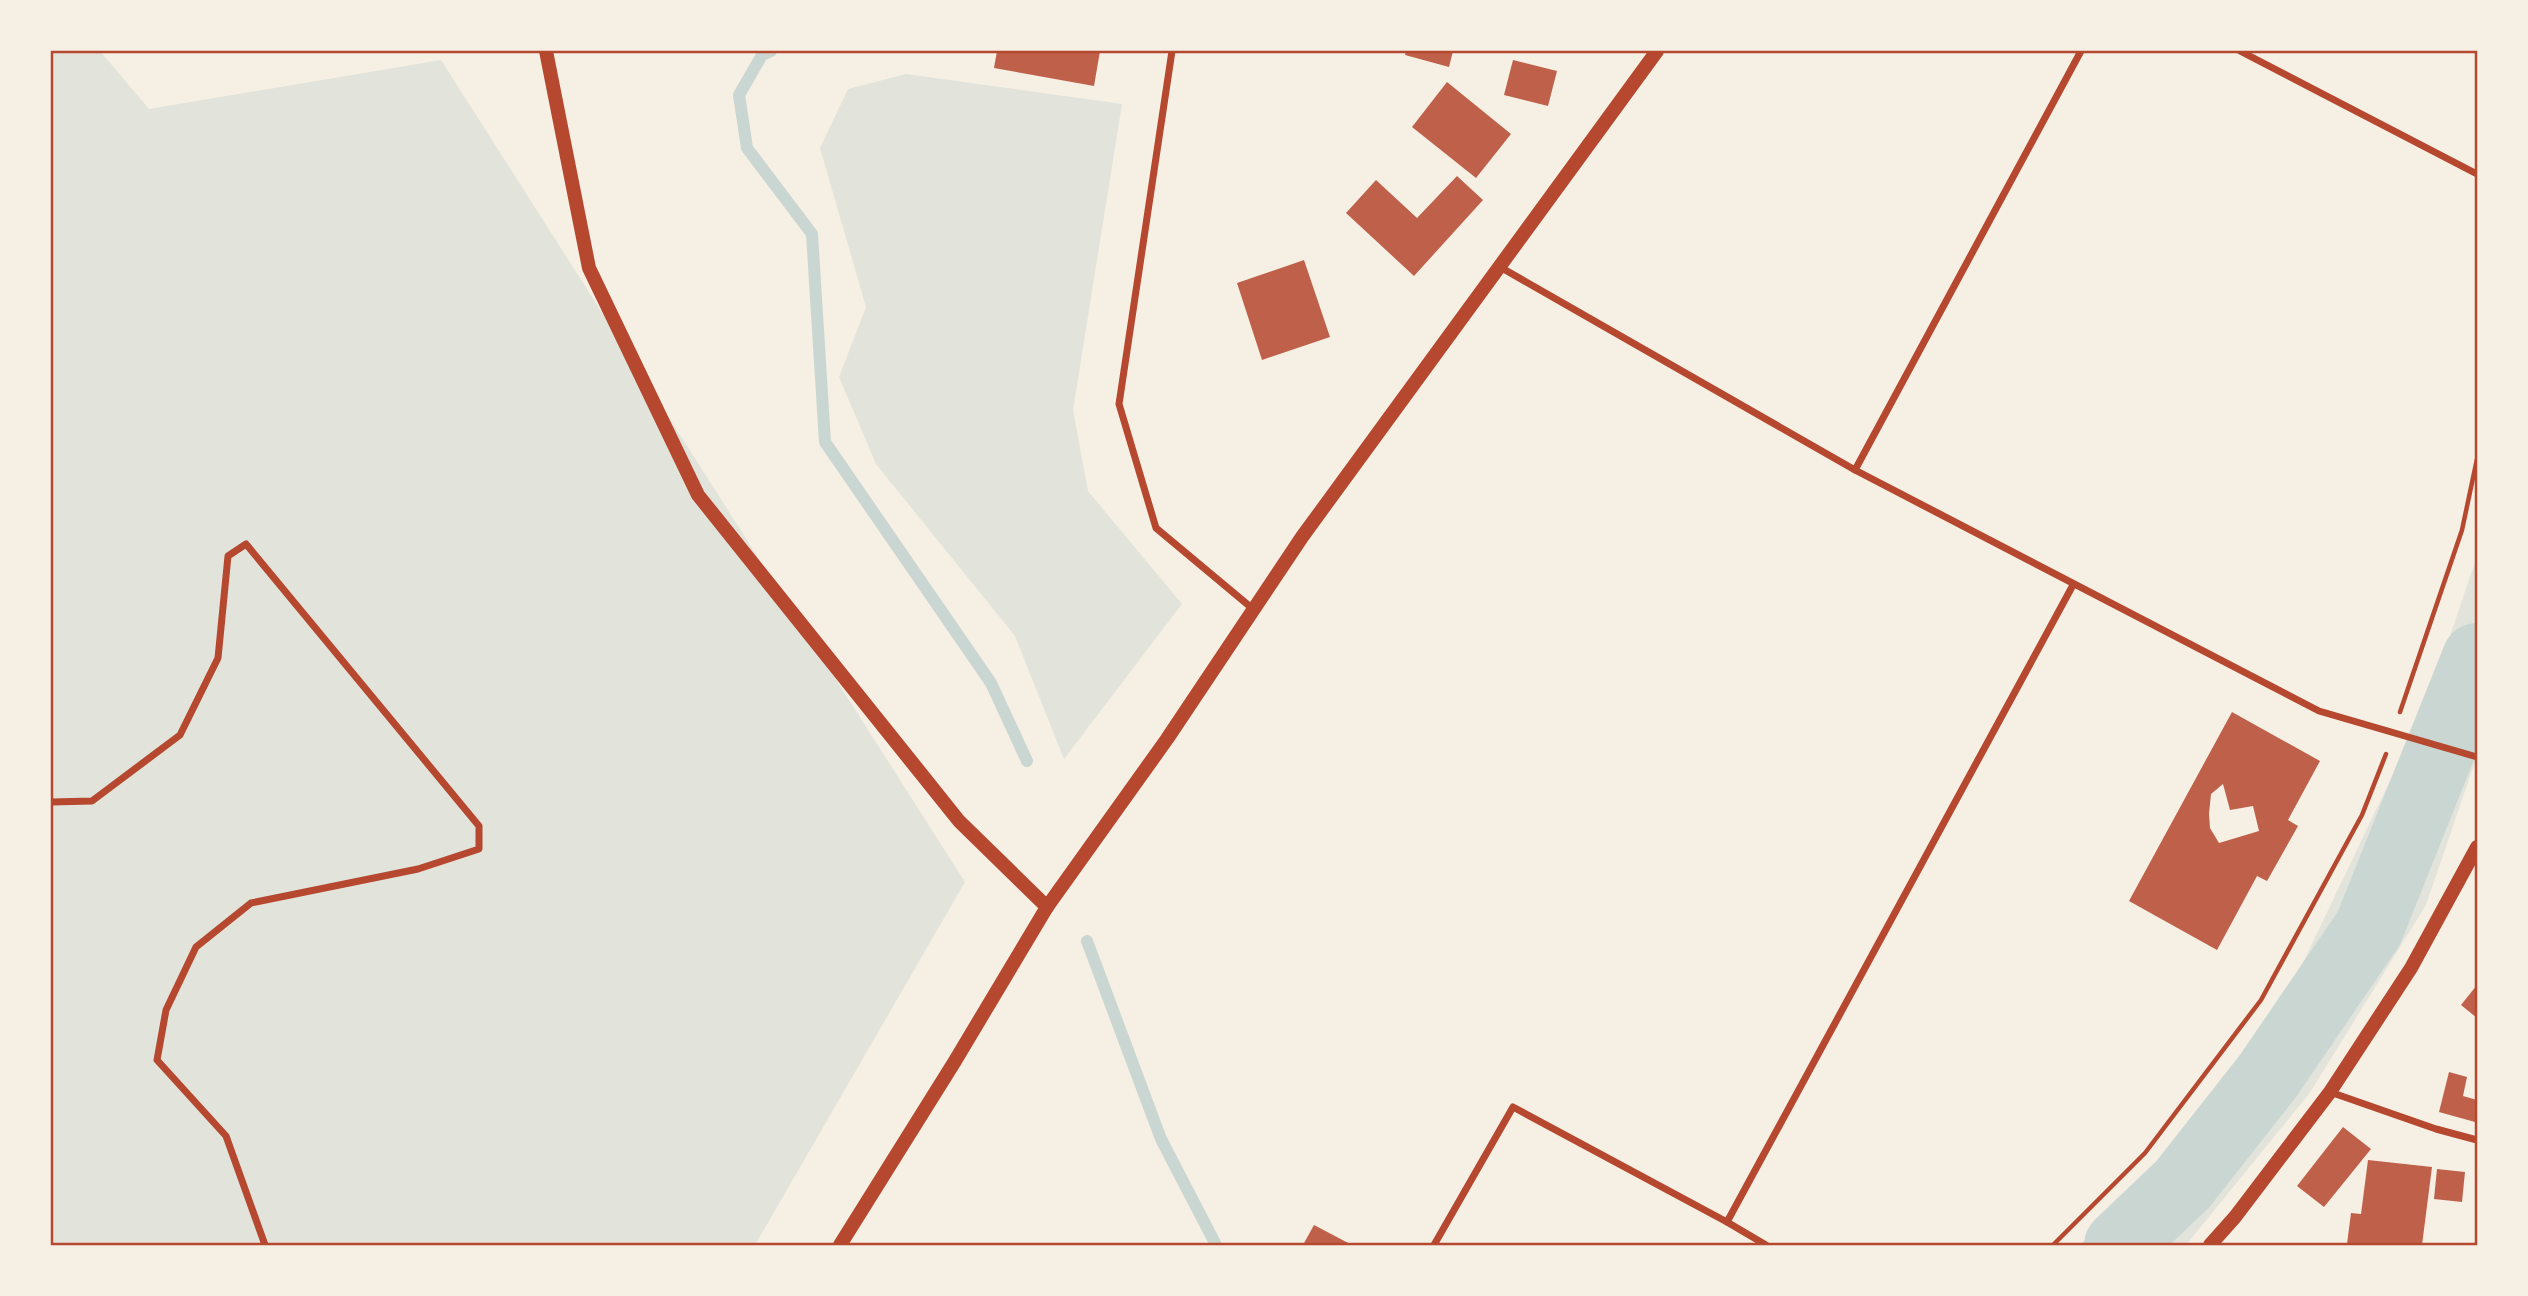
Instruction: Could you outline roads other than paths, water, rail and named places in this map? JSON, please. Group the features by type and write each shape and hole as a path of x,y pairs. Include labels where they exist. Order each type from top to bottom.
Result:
{"main road":[{"path":"545,51 589,268 698,495 959,821 1046,907"},
{"path":"840,1245 956,1061 1046,907 1167,739 1302,537 1657,51"},
{"path":"2210,1245 2235,1217 2330,1091 2411,968 2477,847"}],"street":[{"path":"1172,51 1119,404 1156,528 1254,610"},
{"path":"1856,470 2081,51"},
{"path":"2240,51 2477,174"},
{"path":"1500,267 1856,470 2319,711 2477,757"},
{"path":"51,802 92,801 180,735 218,658 228,555 246,544 479,826 479,849 418,869 251,903 195,947 166,1010 156,1060 226,1136 265,1245"},
{"path":"1727,1222 2073,585"},
{"path":"2330,1091 2436,1129 2477,1140"},
{"path":"1434,1245 1513,1107 1766,1245"}],"waterway":[{"path":"771,51 762,55 739,95 747,148 812,234 825,442 991,683 1027,761"},
{"path":"2119,1245 2183,1184 2268,1076 2369,928 2477,658"},
{"path":"1087,941 1161,1139 1216,1245"}]}
